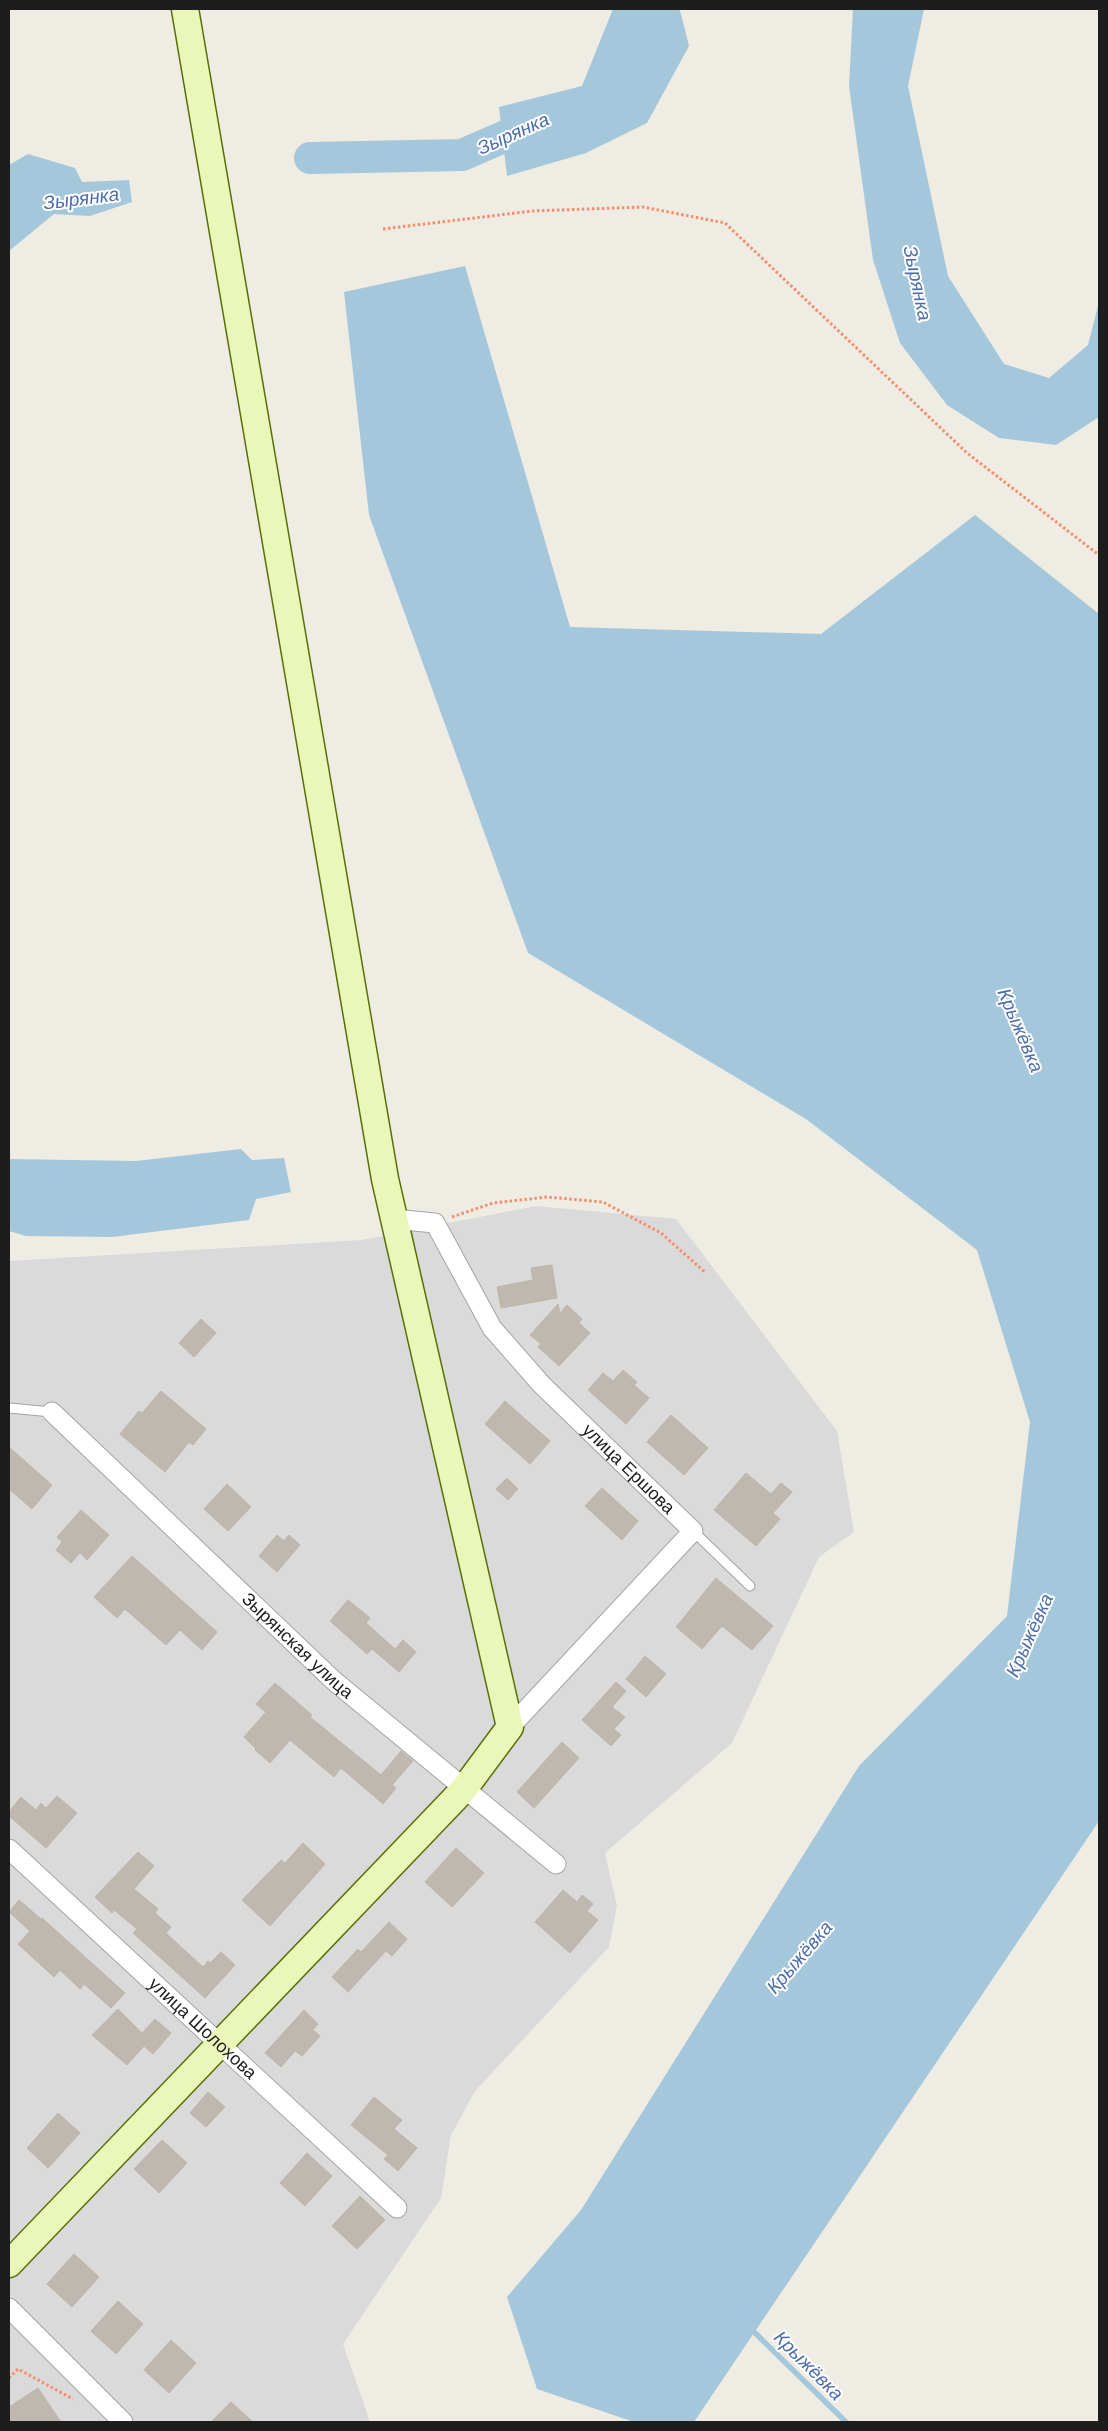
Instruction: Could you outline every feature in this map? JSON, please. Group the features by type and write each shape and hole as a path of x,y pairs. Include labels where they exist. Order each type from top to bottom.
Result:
{"main road":[{"path":"9,2264 464,1789 510,1727 385,1179 185,9"}],"street":[{"path":"393,1219 435,1224"},
{"name":"улица Ершова","path":"435,1224 492,1328 541,1384 693,1531"},
{"name":"Зырянская улица","path":"52,1412 333,1680 556,1864"},
{"path":"510,1727 693,1531"},
{"name":"улица Шолохова","path":"9,1849 397,2208"},
{"path":"9,2308 123,2422"}],"lane":[{"path":"9,1408 52,1412"},
{"path":"693,1531 750,1586"}],"path":[{"path":"383,229 532,211 643,207 725,223 967,453 1099,555"},
{"path":"435,1224 493,1203 547,1197 603,1202 661,1233 706,1273"},
{"path":"9,2378 18,2369 75,2400"}],"shaded area":[{"path":"536,1206 676,1219 837,1431 854,1532 819,1557 732,1743 605,1853 617,1906 609,1947 475,2091 451,2135 441,2198 343,2344 370,2422 9,2422 9,1261 362,1240"}],"water":[{"path":"613,9 679,9 681,14 689,46 647,123 586,153 507,176 499,107 582,86"},
{"path":"853,9 924,9 908,86 948,276 1004,364 1049,378 1088,345 1099,302 1099,417 1056,445 999,438 947,405 900,343 873,260 849,86"},
{"path":"28,154 75,168 82,182 129,180 132,202 90,216 54,214 9,251 9,165"},
{"path":"465,266 570,627 821,634 975,515 1099,614 1099,1821 694,2422 634,2422 537,2389 507,2297 581,2210 859,1766 1007,1616 1030,1422 977,1250 806,1119 528,953 369,515 344,292"},
{"path":"241,1149 252,1160 284,1158 291,1192 256,1199 249,1220 112,1237 26,1236 9,1231 9,1159 136,1161"}],"building":[{"path":"552,1265 557,1298 501,1308 497,1287 533,1280 531,1268"},
{"path":"558,1304 560,1313 567,1305 582,1319 579,1323 590,1333 559,1366 538,1347 541,1344 530,1335"},
{"path":"201,1319 216,1333 194,1357 179,1343"},
{"path":"623,1370 637,1382 634,1385 649,1398 626,1424 588,1390 603,1373 613,1381"},
{"path":"161,1391 206,1429 193,1445 189,1442 165,1472 120,1434 139,1411 142,1413"},
{"path":"505,1401 550,1441 530,1464 485,1424"},
{"path":"671,1415 708,1448 684,1475 647,1442"},
{"path":"9,1447 52,1485 32,1509 9,1489"},
{"path":"746,1473 771,1494 781,1483 792,1492 773,1513 780,1519 756,1546 714,1510"},
{"path":"507,1478 518,1489 508,1500 496,1489"},
{"path":"227,1484 251,1507 228,1531 204,1509"},
{"path":"602,1488 638,1521 622,1540 585,1506"},
{"path":"81,1510 109,1535 87,1560 80,1553 71,1563 56,1550 62,1542 57,1537"},
{"path":"277,1535 284,1541 289,1535 300,1545 277,1572 259,1556"},
{"path":"132,1556 217,1632 202,1650 180,1630 166,1645 125,1609 117,1618 94,1597"},
{"path":"716,1578 773,1626 752,1650 722,1626 702,1649 676,1627"},
{"path":"348,1600 370,1618 366,1623 395,1649 403,1640 416,1652 399,1672 372,1649 367,1654 330,1621"},
{"path":"645,1656 666,1674 646,1697 626,1679"},
{"path":"616,1682 626,1691 612,1707 625,1717 614,1729 621,1735 611,1746 582,1720"},
{"path":"275,1683 312,1715 310,1717 381,1775 401,1751 413,1761 392,1785 396,1788 383,1804 341,1768 334,1777 290,1740 270,1763 255,1750 244,1737 266,1712 256,1704"},
{"path":"562,1742 579,1758 534,1808 517,1792"},
{"path":"57,1796 77,1813 46,1848 9,1816 9,1812 21,1797 36,1810 41,1803 46,1808"},
{"path":"303,1843 325,1864 270,1926 242,1900 281,1860 285,1863"},
{"path":"456,1848 484,1873 452,1907 425,1882"},
{"path":"138,1852 154,1866 134,1889 158,1909 155,1913 171,1927 166,1933 203,1967 221,1952 235,1965 205,1998 133,1933 137,1929 114,1910 112,1913 95,1897"},
{"path":"563,1890 577,1902 582,1895 593,1904 587,1911 598,1920 570,1953 535,1922"},
{"path":"19,1900 42,1918 125,1993 111,2008 84,1984 80,1989 60,1970 54,1977 18,1944 30,1931 9,1912"},
{"path":"389,1922 407,1939 392,1956 386,1951 348,1992 332,1977 358,1949 361,1952"},
{"path":"118,2009 142,2033 155,2019 171,2033 153,2054 144,2046 127,2065 92,2035"},
{"path":"304,2010 318,2024 313,2030 320,2036 302,2056 295,2051 281,2067 265,2053"},
{"path":"208,2092 225,2107 206,2127 190,2113"},
{"path":"374,2097 402,2120 394,2129 417,2148 398,2171 384,2159 388,2155 351,2125"},
{"path":"58,2113 80,2133 48,2168 27,2148"},
{"path":"162,2140 187,2163 159,2193 134,2169"},
{"path":"307,2153 332,2176 305,2206 280,2183"},
{"path":"360,2196 385,2220 357,2249 332,2226"},
{"path":"74,2254 99,2277 72,2307 47,2284"},
{"path":"118,2301 143,2324 116,2354 91,2331"},
{"path":"171,2340 196,2363 169,2393 144,2370"},
{"path":"38,2388 61,2422 9,2422 9,2407"},
{"path":"231,2402 253,2422 211,2422"}],"waterway":[{"name":"Зырянка","path":"310,158 462,155 543,120"},
{"name":"Крыжёвка","path":"749,2327 846,2422"}]}
